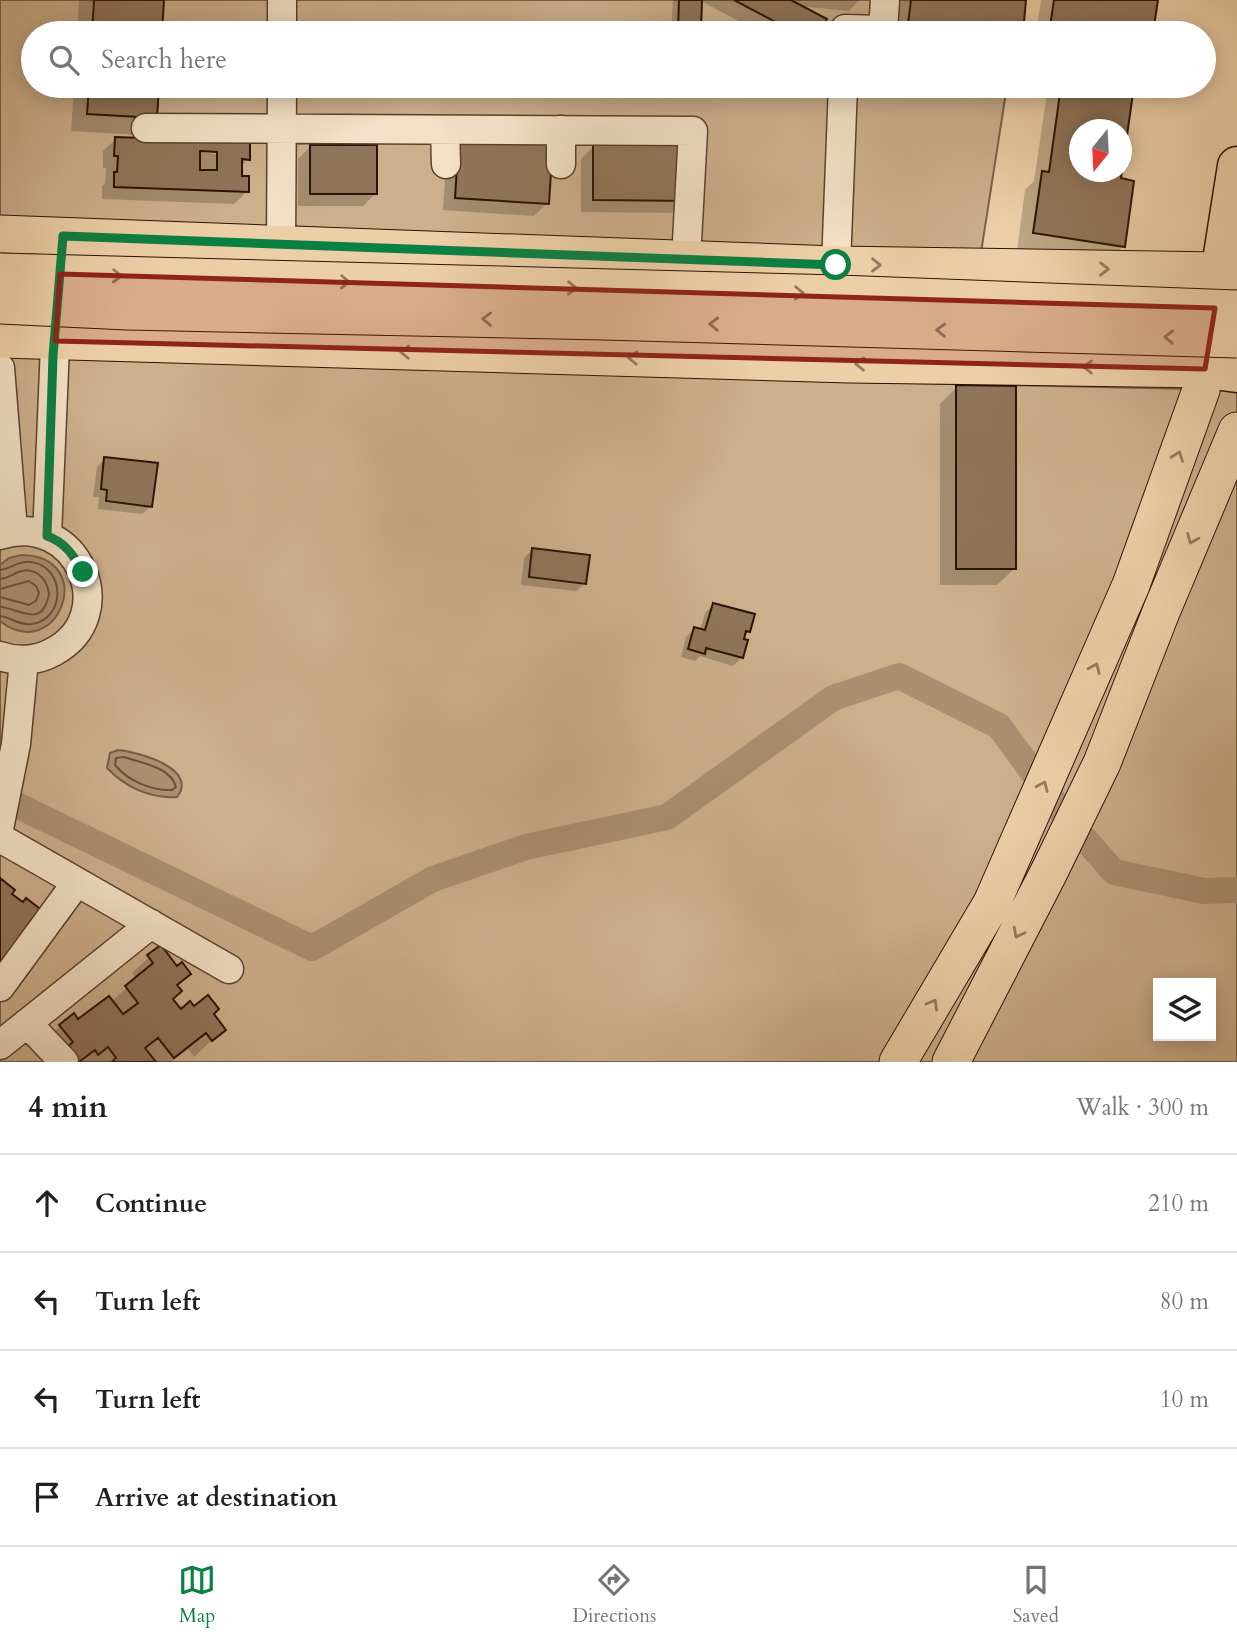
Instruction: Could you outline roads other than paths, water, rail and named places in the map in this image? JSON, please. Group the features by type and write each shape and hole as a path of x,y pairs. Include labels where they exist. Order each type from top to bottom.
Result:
{"highway":[{"path":"1221,371 1237,166"}],"main road":[{"path":"6,234 836,265 1228,271"},
{"path":"0,272 839,294 1237,309"},
{"path":"0,305 127,311 1237,339"},
{"path":"0,339 850,364 1221,371"},
{"path":"898,1062 992,902 1131,585 1201,390 1221,371"},
{"path":"951,1062 1102,764 1161,612 1237,431"}],"street":[{"path":"282,0 282,21"},
{"path":"884,21 885,0"},
{"path":"281,244 282,98"},
{"path":"836,265 843,98"},
{"path":"146,128 693,131 686,260"},
{"path":"445,130 446,164"},
{"path":"561,130 561,164"},
{"path":"0,348 6,234"},
{"path":"47,536 55,341 63,236"},
{"path":"0,368 7,533 35,531 56,539 73,554 83,572 88,592 86,612 77,632 63,647 44,657 12,658 16,744 0,824"},
{"path":"0,838 229,969"},
{"path":"0,987 77,882"},
{"path":"0,1045 151,924"},
{"path":"27,1023 64,1062"}],"water":[{"path":"22,555 46,560 59,572 64,589 62,606 53,620 38,630 21,631 0,621 0,565 9,558"},
{"path":"118,750 152,758 174,770 182,787 177,797 148,794 114,775 107,768 110,753"}],"waterway":[{"path":"0,797 312,948 433,879 526,847 667,817 833,698 899,676 999,726 1064,815 1114,872 1204,891 1237,890"}]}
